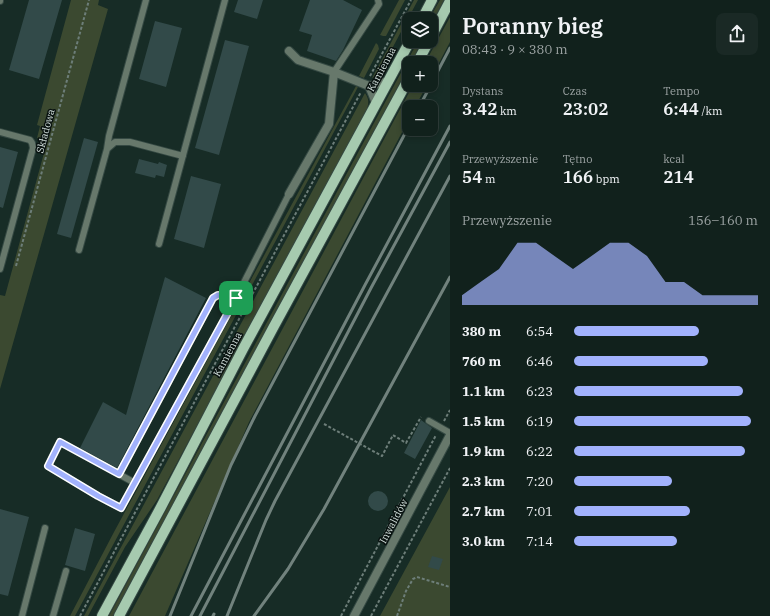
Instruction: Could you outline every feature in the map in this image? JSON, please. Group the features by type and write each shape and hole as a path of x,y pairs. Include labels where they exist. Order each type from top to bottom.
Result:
{"main road":[{"path":"426,12 432,0"},
{"path":"438,24 450,1"},
{"name":"Kamienna","path":"102,616 161,507 243,349 406,48"},
{"path":"119,616 402,91"}],"street":[{"path":"289,51 298,60 367,85 389,81"},
{"path":"289,194 329,124 334,72"},
{"path":"367,85 376,103"},
{"name":"Inwalidów","path":"354,616 450,434"}],"lane":[{"path":"79,250 146,0"},
{"path":"159,244 225,0"},
{"path":"334,72 379,4 378,0"},
{"path":"0,132 30,140 33,148 0,269"},
{"path":"107,149 115,142 130,142 183,156"},
{"path":"135,483 60,442 48,466 121,508 135,483 236,298 289,194"},
{"path":"119,474 213,298 218,295 236,298"},
{"path":"428,421 450,434"},
{"path":"22,616 45,528"},
{"path":"53,616 66,571"}],"path":[{"name":"Składowa","path":"16,266 89,0"},
{"path":"80,616 367,85 411,0"},
{"path":"340,616 450,410"},
{"path":"324,424 382,456 393,436 406,443 421,417 428,421"},
{"path":"371,616 450,468"},
{"path":"397,616 406,591 413,579 417,577 450,587"}],"green space":[{"path":"71,0 99,0 98,5 108,9 0,389 0,295 5,296 47,142 37,138 40,126 37,125"},
{"path":"399,0 405,0 386,36 380,35"},
{"path":"414,0 418,0 412,12 408,12"},
{"path":"440,0 444,0 438,12 433,12"},
{"path":"450,17 450,42 438,65 438,56 429,56 433,48 438,48 438,39"},
{"path":"402,22 402,30 379,73 376,77 372,78"},
{"path":"376,43 379,49 364,78 359,76"},
{"path":"414,48 418,48 414,56 410,56"},
{"path":"402,71 402,79 113,616 109,616"},
{"path":"356,86 358,87 75,616 70,616 114,532"},
{"path":"409,92 423,92 419,100 405,100"},
{"path":"365,93 368,101 367,109 157,500 125,547 88,616 84,616"},
{"path":"402,106 402,132 249,422 165,616 129,616"},
{"path":"450,487 450,616 380,616"}],"building":[{"path":"29,0 62,0 39,79 9,70"},
{"path":"238,0 263,0 257,19 234,12"},
{"path":"310,0 343,0 362,10 343,50 336,61 307,51 312,35 299,31"},
{"path":"155,21 182,28 166,87 139,79"},
{"path":"225,40 249,46 219,155 195,148"},
{"path":"84,138 98,142 71,238 57,234"},
{"path":"0,147 18,152 3,208 0,207"},
{"path":"139,159 158,164 159,162 167,165 164,177 156,175 155,178 135,173"},
{"path":"191,176 221,184 204,248 174,239"},
{"path":"165,277 206,298 117,468 80,448 103,402 126,415"},
{"path":"421,420 432,428 415,459 404,453"},
{"path":"378,491 385,494 388,501 385,508 378,511 371,508 368,501 371,494"},
{"path":"0,509 29,517 8,596 0,594"},
{"path":"75,528 95,534 85,571 65,565"},
{"path":"432,556 443,559 439,570 428,567"}],"railway":[{"path":"438,71 450,48"},
{"path":"423,100 427,92"},
{"path":"191,616 450,126"},
{"path":"170,616 231,465 255,416 404,136"},
{"path":"200,616 371,288 450,142"},
{"path":"227,616 275,501 450,176"},
{"path":"254,616 288,569 324,509 450,277"}],"route":[{"path":"218,295 236,298 121,508 48,466 60,442 119,474 213,298 218,295"}]}
